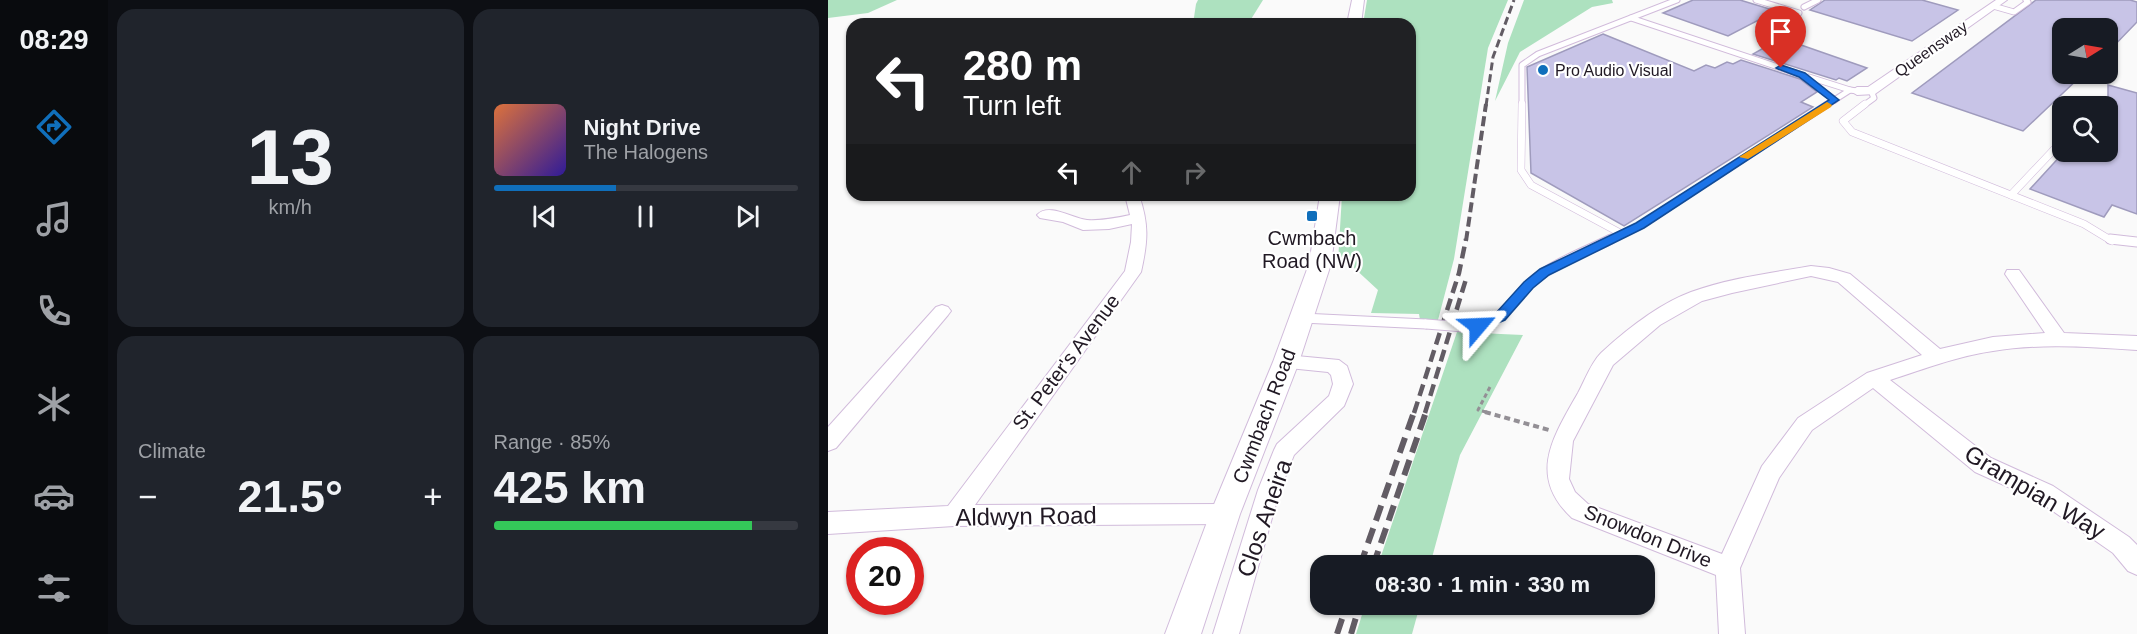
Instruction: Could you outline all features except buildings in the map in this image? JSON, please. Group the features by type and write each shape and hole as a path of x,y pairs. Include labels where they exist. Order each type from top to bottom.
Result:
{"main road":[{"path":"1355,18 1358,0"},
{"name":"Cwmbach Road","path":"1183,634 1225,514 1286,362 1320,264 1329,201"}],"street":[{"name":"Queensway","path":"1871,91 1998,3"},
{"path":"1853,90 1871,91"},
{"name":"St. Peter's Avenue","path":"954,516 1133,272 1142,235 1140,217 1134,201"},
{"path":"1045,215 1066,218 1083,225 1109,224 1140,217"},
{"name":"Snowdon Drive","path":"1728,568 1580,511 1567,499 1558,479 1562,441 1606,360 1654,321 1696,297 1731,287 1811,271 1844,278 1937,357"},
{"path":"2013,274 2059,339"},
{"path":"828,442 942,311"},
{"path":"1732,634 1728,568 1770,473 1805,424 1874,378 1937,357 1993,344 2059,339 2137,343"},
{"name":"Clos Aneira","path":"1226,634 1269,490 1286,450 1337,400 1343,384 1340,371 1332,365 1286,362"},
{"name":"Grampian Way","path":"1874,378 1983,465 2045,493 2129,542 2137,563"},
{"name":"Aldwyn Road","path":"828,523 954,516 1225,514"}],"lane":[{"path":"1622,234 1531,185 1521,170 1522,65 1538,54 1677,0"},
{"path":"1756,0 1798,14"},
{"path":"1804,7 1818,0"},
{"path":"1998,3 2014,12 2028,2 2026,0"},
{"path":"1631,18 1853,90"},
{"path":"1802,75 1835,100"},
{"path":"1301,318 1464,327 1478,326 1500,317 1528,285 1544,272 1640,225 1853,90"},
{"path":"1871,91 1874,98 1843,121 1852,132 2084,224 2113,241 2137,242"},
{"path":"2011,195 2052,152"}],"path":[{"path":"1490,387 1478,410 1554,432"}],"green space":[{"path":"828,0 897,0 868,13 828,18"},
{"path":"1198,0 1263,0 1252,18 1194,18"},
{"path":"1367,0 1508,0 1488,48 1454,259 1438,320 1420,320 1419,314 1371,313 1378,290 1352,266 1338,262 1342,201 1416,201 1416,18 1364,18"},
{"path":"1524,0 1612,0 1613,3 1592,7 1520,52 1495,101 1508,43"},
{"path":"1457,332 1523,335 1460,455 1433,555 1381,555"},
{"path":"1362,615 1417,615 1412,634 1356,634"}],"railway":[{"path":"1486,106 1493,57 1514,0"},
{"path":"1466,241 1486,104"},
{"path":"1414,413 1459,273 1466,239"},
{"path":"1425,413 1466,279"},
{"path":"1364,555 1414,412"},
{"path":"1377,555 1426,412"},
{"path":"1337,634 1343,615"},
{"path":"1351,634 1357,615"}],"slow traffic":[{"path":"1745,157 1827,105"}],"place":[{"name":"Pro Audio Visual","path":"1543,70"},
{"name":"Cwmbach Road (NW)","path":"1312,216"}],"route":[{"path":"1478,326 1500,317 1514,304 1528,285 1544,272 1640,225 1835,100 1802,75 1781,68"}]}
